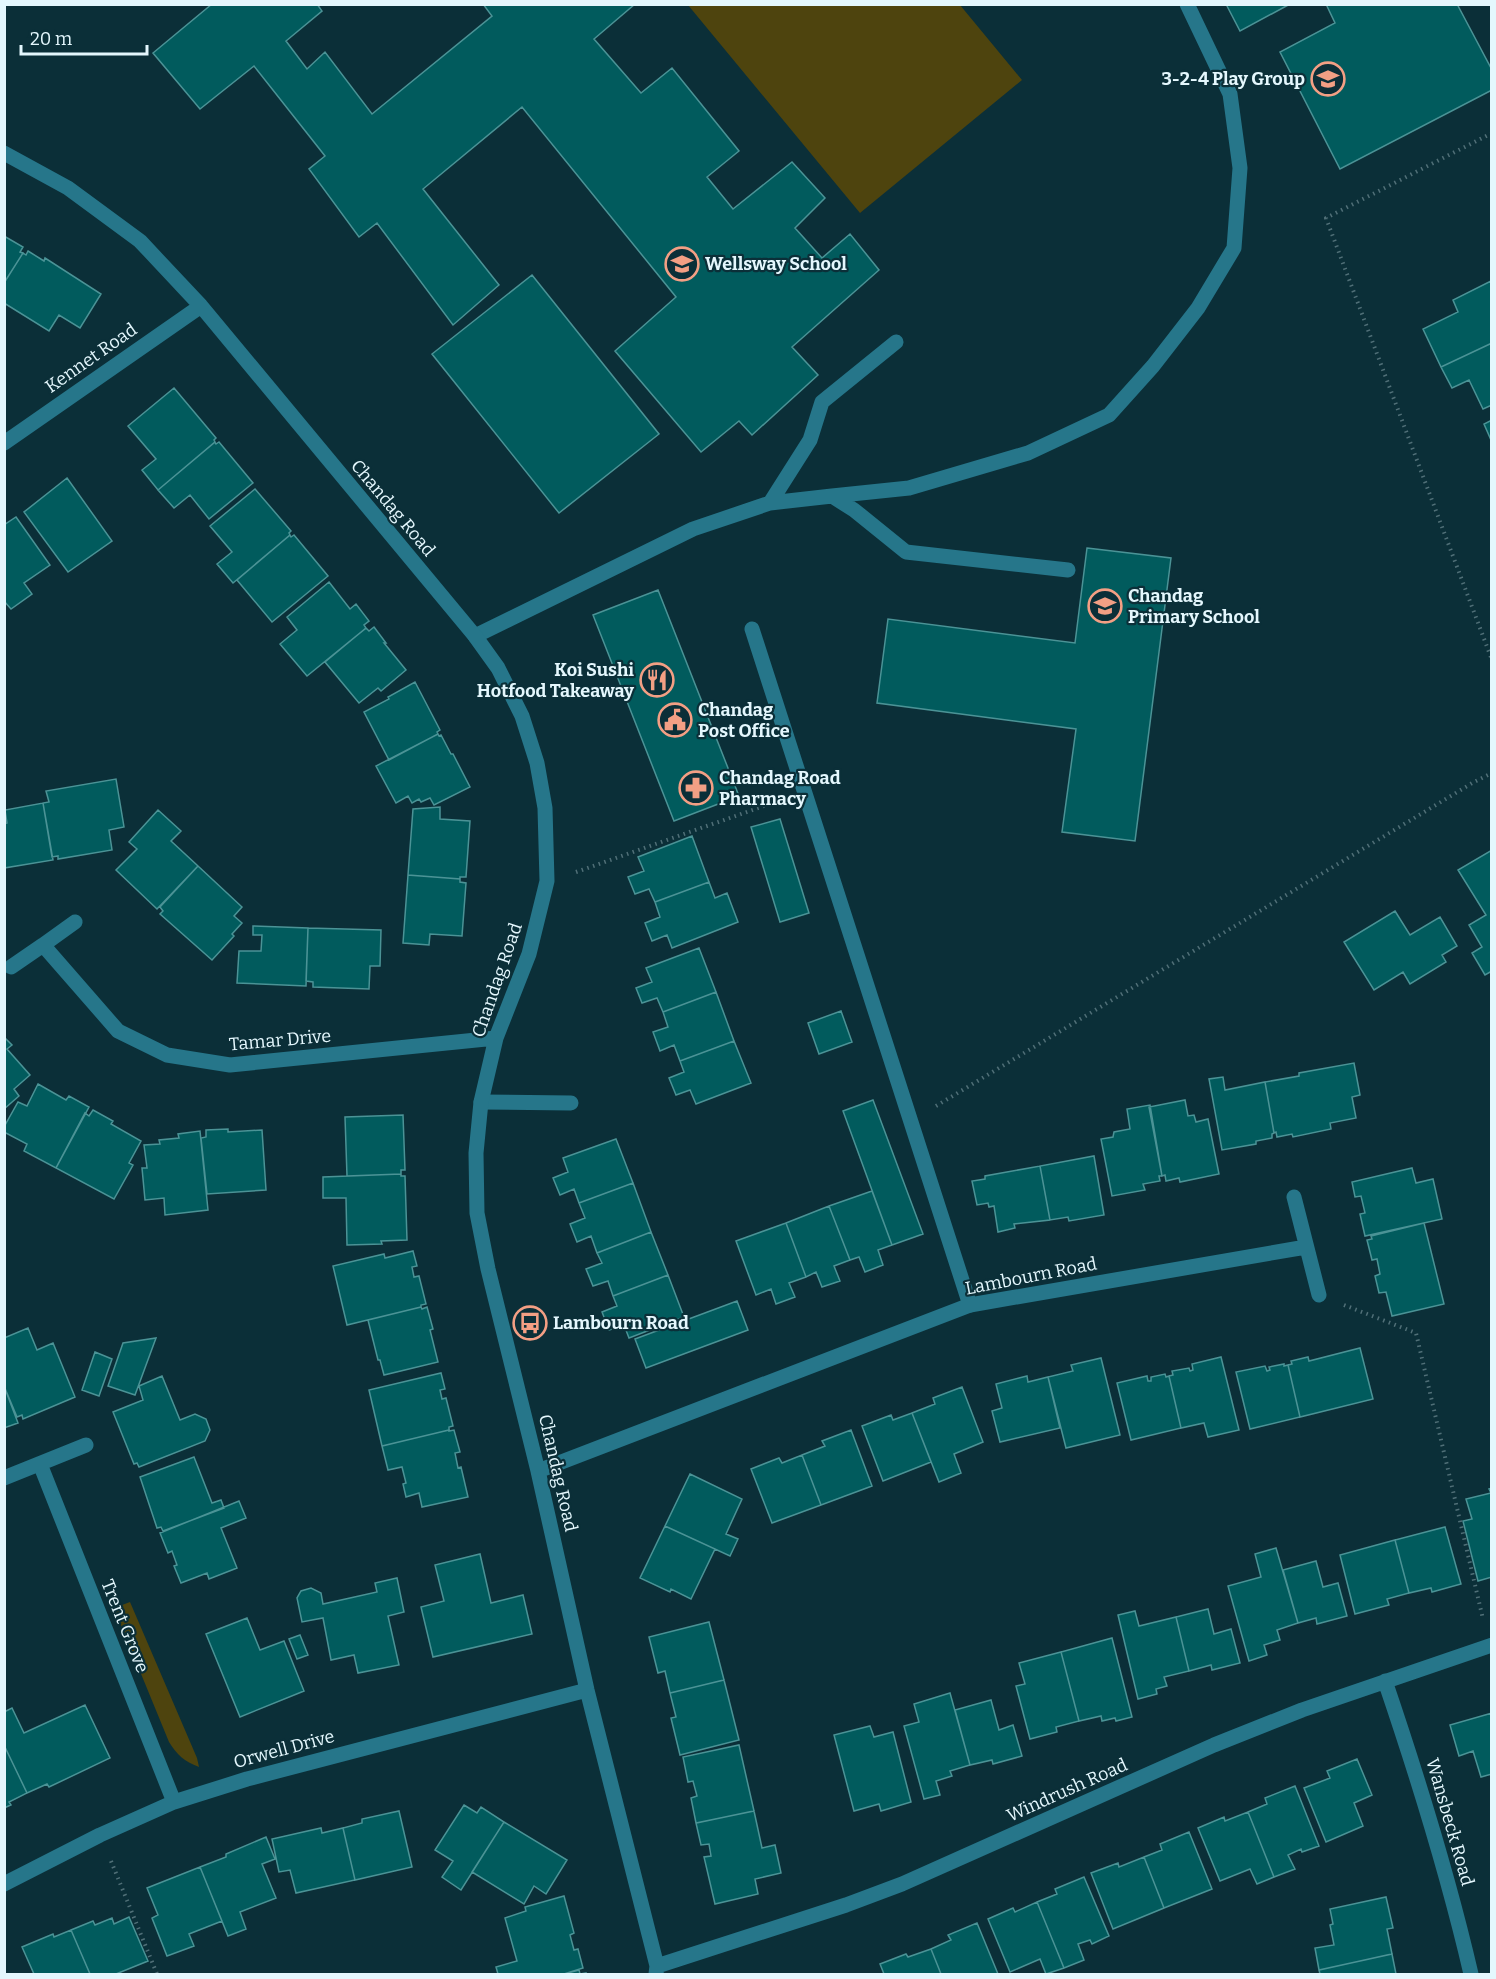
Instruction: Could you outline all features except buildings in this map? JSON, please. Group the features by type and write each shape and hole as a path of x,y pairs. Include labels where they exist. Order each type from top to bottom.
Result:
{"street":[{"path":"474,636 693,530 770,503 909,488 1028,453 1109,415 1153,366 1197,308 1234,248 1240,168 1230,94 1187,4"},
{"name":"Chandag Road","path":"4,153 68,188 140,241 201,306 474,636 498,668 522,716 537,763 545,808 547,881 529,954 496,1038 481,1102 476,1153 477,1213 488,1269 538,1471 587,1690 656,1970"},
{"name":"Kennet Road","path":"4,443 201,306"},
{"path":"770,503 810,440 822,402 896,342"},
{"path":"832,496 854,510 906,552 1068,570"},
{"path":"752,629 970,1305"},
{"path":"11,967 75,922"},
{"name":"Tamar Drive","path":"43,945 118,1031 167,1055 230,1065 496,1038"},
{"path":"481,1102 571,1103"},
{"path":"1294,1197 1319,1295"},
{"name":"Lambourn Road","path":"538,1471 970,1305 1306,1247"},
{"path":"4,1478 87,1445"},
{"name":"Trent Grove","path":"40,1464 174,1802"},
{"name":"Windrush Road","path":"656,1970 902,1884 1214,1745 1302,1710 1491,1646"},
{"name":"Wansbeck Road","path":"1385,1681 1422,1791 1459,1922 1471,1974"},
{"name":"Orwell Drive","path":"4,1884 100,1835 174,1802 247,1779 587,1690"}],"path":[{"path":"1491,134 1326,218 1491,660"},
{"path":"910,1122 1491,773"},
{"path":"547,881 804,792"},
{"path":"1319,1295 1416,1333 1491,1646"},
{"path":"100,1835 156,1974"}],"shaded area":[{"path":"688,5 960,5 1022,80 860,213"},
{"path":"130,1602 199,1767 181,1757 169,1742 114,1608"}],"place":[{"name":"3-2-4 Play Group","path":"1328,79"},
{"name":"Wellsway School","path":"682,264"},
{"name":"Chandag Primary School","path":"1105,606"},
{"name":"Koi Sushi Hotfood Takeaway","path":"657,680"},
{"name":"Chandag Post Office","path":"675,720"},
{"name":"Chandag Road Pharmacy","path":"696,788"},
{"name":"Lambourn Road","path":"530,1323"}]}
